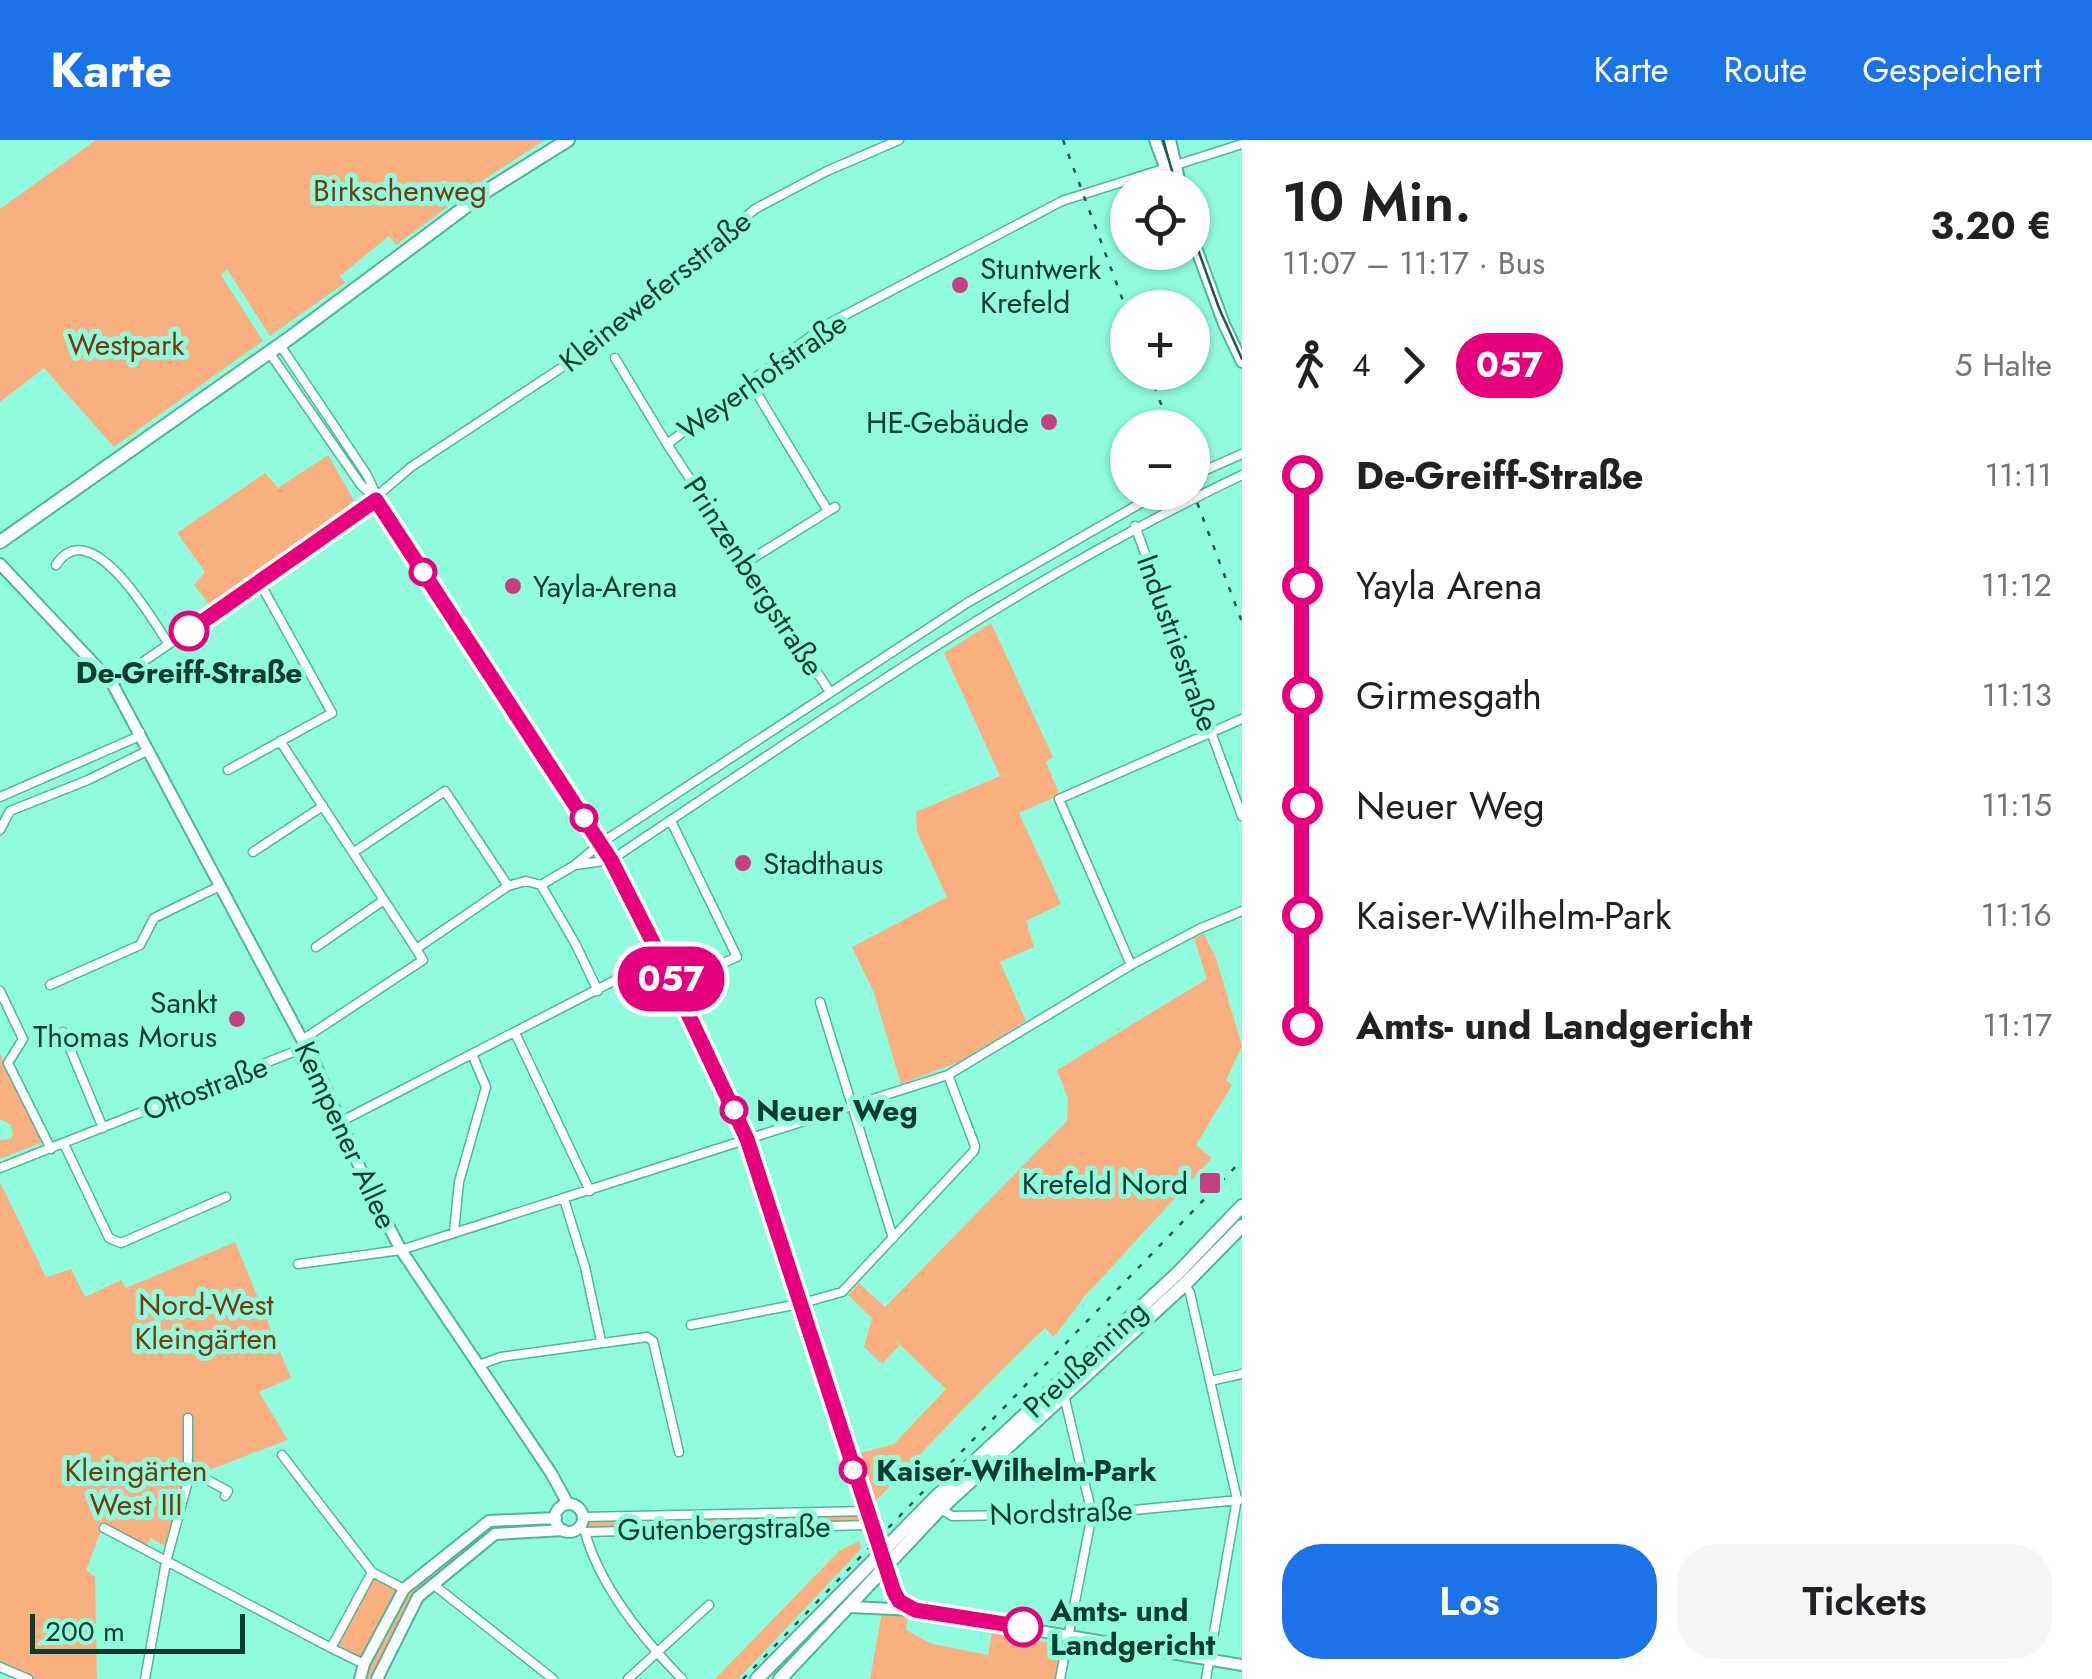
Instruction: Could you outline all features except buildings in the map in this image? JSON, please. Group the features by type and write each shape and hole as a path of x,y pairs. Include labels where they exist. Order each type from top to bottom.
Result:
{"main road":[{"path":"0,542 275,348 488,190 568,140"},
{"name":"Preußenring","path":"1182,1279 1242,1206"},
{"name":"Preußenring","path":"757,1679 879,1554 1242,1226"},
{"name":"Preußenring","path":"780,1679 1061,1388"}],"street":[{"name":"Kleinewefersstraße","path":"376,500 411,467 602,341 755,210 818,176 899,140"},
{"path":"1155,140 1164,168"},
{"path":"1170,140 1178,170"},
{"name":"Weyerhofstraße","path":"666,444 826,325 1062,200 1242,144"},
{"path":"1204,270 1242,362"},
{"path":"275,348 367,475 376,500 601,843 660,956 747,1139 879,1554 899,1601 915,1610"},
{"name":"Prinzenbergstraße","path":"615,358 666,444 830,692"},
{"path":"746,564 832,508 750,382"},
{"path":"575,865 611,860 998,607 1135,526 1242,473 1239,456 1210,468"},
{"path":"112,683 376,500"},
{"path":"540,885 967,603 1129,510"},
{"name":"Industriestraße","path":"1135,526 1242,816"},
{"path":"56,565 76,549 105,563 130,586 168,643"},
{"name":"Kempener Allee","path":"0,564 112,683 304,1044 400,1250 568,1504"},
{"path":"228,770 332,714 260,583"},
{"path":"1132,965 1059,799 1242,719"},
{"path":"0,796 135,738 140,732"},
{"path":"280,741 416,949 508,886 526,880 540,885 598,991"},
{"path":"0,830 13,809 88,780 149,750"},
{"path":"354,852 445,790 508,886"},
{"path":"253,852 323,806"},
{"path":"670,821 737,958 674,984"},
{"path":"50,985 140,945 154,918 220,886"},
{"path":"316,947 384,900"},
{"path":"298,1264 400,1250 948,1075 1132,965 1190,933 1242,911"},
{"name":"Ottostraße","path":"0,1168 304,1044 424,960 416,949"},
{"path":"342,1121 660,956"},
{"path":"0,991 24,1039 8,1062 50,1149"},
{"path":"820,1002 893,1238"},
{"name":"Ottostraße","path":"63,1032 103,1128"},
{"path":"515,1032 590,1190"},
{"path":"454,1232 459,1182 486,1087 472,1054"},
{"path":"691,1324 800,1304 842,1292 974,1151 948,1075"},
{"path":"64,1144 115,1243 226,1197"},
{"path":"564,1199 585,1268 601,1342"},
{"path":"1182,1279 1190,1294 1240,1500 1206,1679"},
{"path":"479,1366 500,1356 640,1336 653,1341 678,1452"},
{"path":"1210,1381 1242,1374"},
{"path":"1060,1679 1092,1514 1061,1388"},
{"path":"145,1679 166,1562 188,1481 188,1418"},
{"path":"282,1455 372,1572 418,1598"},
{"path":"188,1481 202,1478 228,1491 226,1496"},
{"name":"Nordstraße","path":"941,1509 952,1516 1092,1514 1240,1500"},
{"path":"562,1530 556,1518 559,1509 568,1504 578,1508 595,1560 617,1598 682,1679"},
{"name":"Gutenbergstraße","path":"582,1525 867,1512"},
{"path":"360,1679 404,1589 489,1522 556,1518"},
{"path":"104,1528 378,1674 418,1598 495,1534 572,1531 582,1525"},
{"name":"Gutenbergstraße","path":"582,1525 870,1525"},
{"path":"332,1648 372,1572"},
{"path":"434,1586 553,1679"},
{"path":"628,1679 709,1605"},
{"path":"850,1607 915,1610 1242,1665"},
{"path":"0,1667 28,1679"}],"green space":[{"path":"96,140 545,140 396,245 389,236 340,276 345,283 270,336 227,269 221,275 263,341 114,447 44,368 0,402 0,209"},
{"path":"328,455 354,500 304,553 209,604 194,585 205,572 177,533 265,473 278,488"},
{"path":"991,623 1053,757 1046,762 1060,795 1019,813 1061,904 1026,921 1034,947 1000,962 1026,1021 959,1062 901,1084 874,993 852,947 947,897 917,832 916,812 1000,776 944,653"},
{"name":"Kaiser-Wilhelm-Park","path":"1204,934 1216,958 1242,1046 1226,1080 1232,1085 1196,1145 1212,1158 1084,1297 1054,1337 1045,1328 876,1501 861,1453 894,1444 946,1389 895,1340 899,1346 882,1364 864,1347 872,1318 848,1295 859,1283 885,1307 1067,1121 1068,1098 1057,1070 1207,979 1194,938"},
{"path":"0,1053 43,1142 0,1159 0,1140 11,1139 13,1134 11,1125 0,1119"},
{"path":"0,1182 46,1277 71,1269 85,1297 121,1280 126,1288 235,1242 291,1378 259,1392 288,1440 185,1479 166,1547 151,1538 146,1546 105,1525 86,1570 95,1576 97,1679 35,1679 0,1663"},
{"path":"863,1515 865,1523 588,1527 590,1521"},
{"path":"552,1521 553,1528 495,1534 418,1601 375,1679 364,1679 367,1668 360,1657 337,1644 373,1575 406,1591 490,1523"},
{"path":"859,1541 861,1549 738,1679 715,1679 839,1551"},
{"path":"882,1612 908,1617 906,1630 932,1644 988,1655 992,1633 1062,1645 1056,1679 870,1679"}],"tram line":[{"path":"1163,140 1172,170"},
{"path":"1205,270 1242,359"}],"railway":[{"path":"1063,140 1119,290"},
{"path":"1156,390 1163,410"},
{"path":"1200,510 1242,622"},
{"path":"743,1679 1242,1160"}],"bus line":[{"name":"057","path":"189,631 376,500 611,860 674,984 747,1139 879,1554 899,1601 915,1610 1023,1627"}],"place":[{"name":"Stuntwerk Krefeld","path":"960,285"},
{"name":"HE-Gebäude","path":"1049,422"},
{"name":"Yayla-Arena","path":"513,586"},
{"name":"De-Greiff-Straße","path":"189,631"},
{"name":"Stadthaus","path":"743,863"},
{"name":"Sankt Thomas Morus","path":"237,1019"},
{"name":"Neuer Weg","path":"734,1110"},
{"name":"Krefeld Nord","path":"1210,1183"},
{"name":"Kaiser-Wilhelm-Park","path":"853,1470"},
{"name":"Amts- und Landgericht","path":"1023,1627"}],"park label":[{"name":"Birkschenweg","path":"400,190"},
{"name":"Westpark","path":"126,344"},
{"name":"Nord-West Kleingärten","path":"206,1321"},
{"name":"Kleingärten West III","path":"136,1487"}]}
